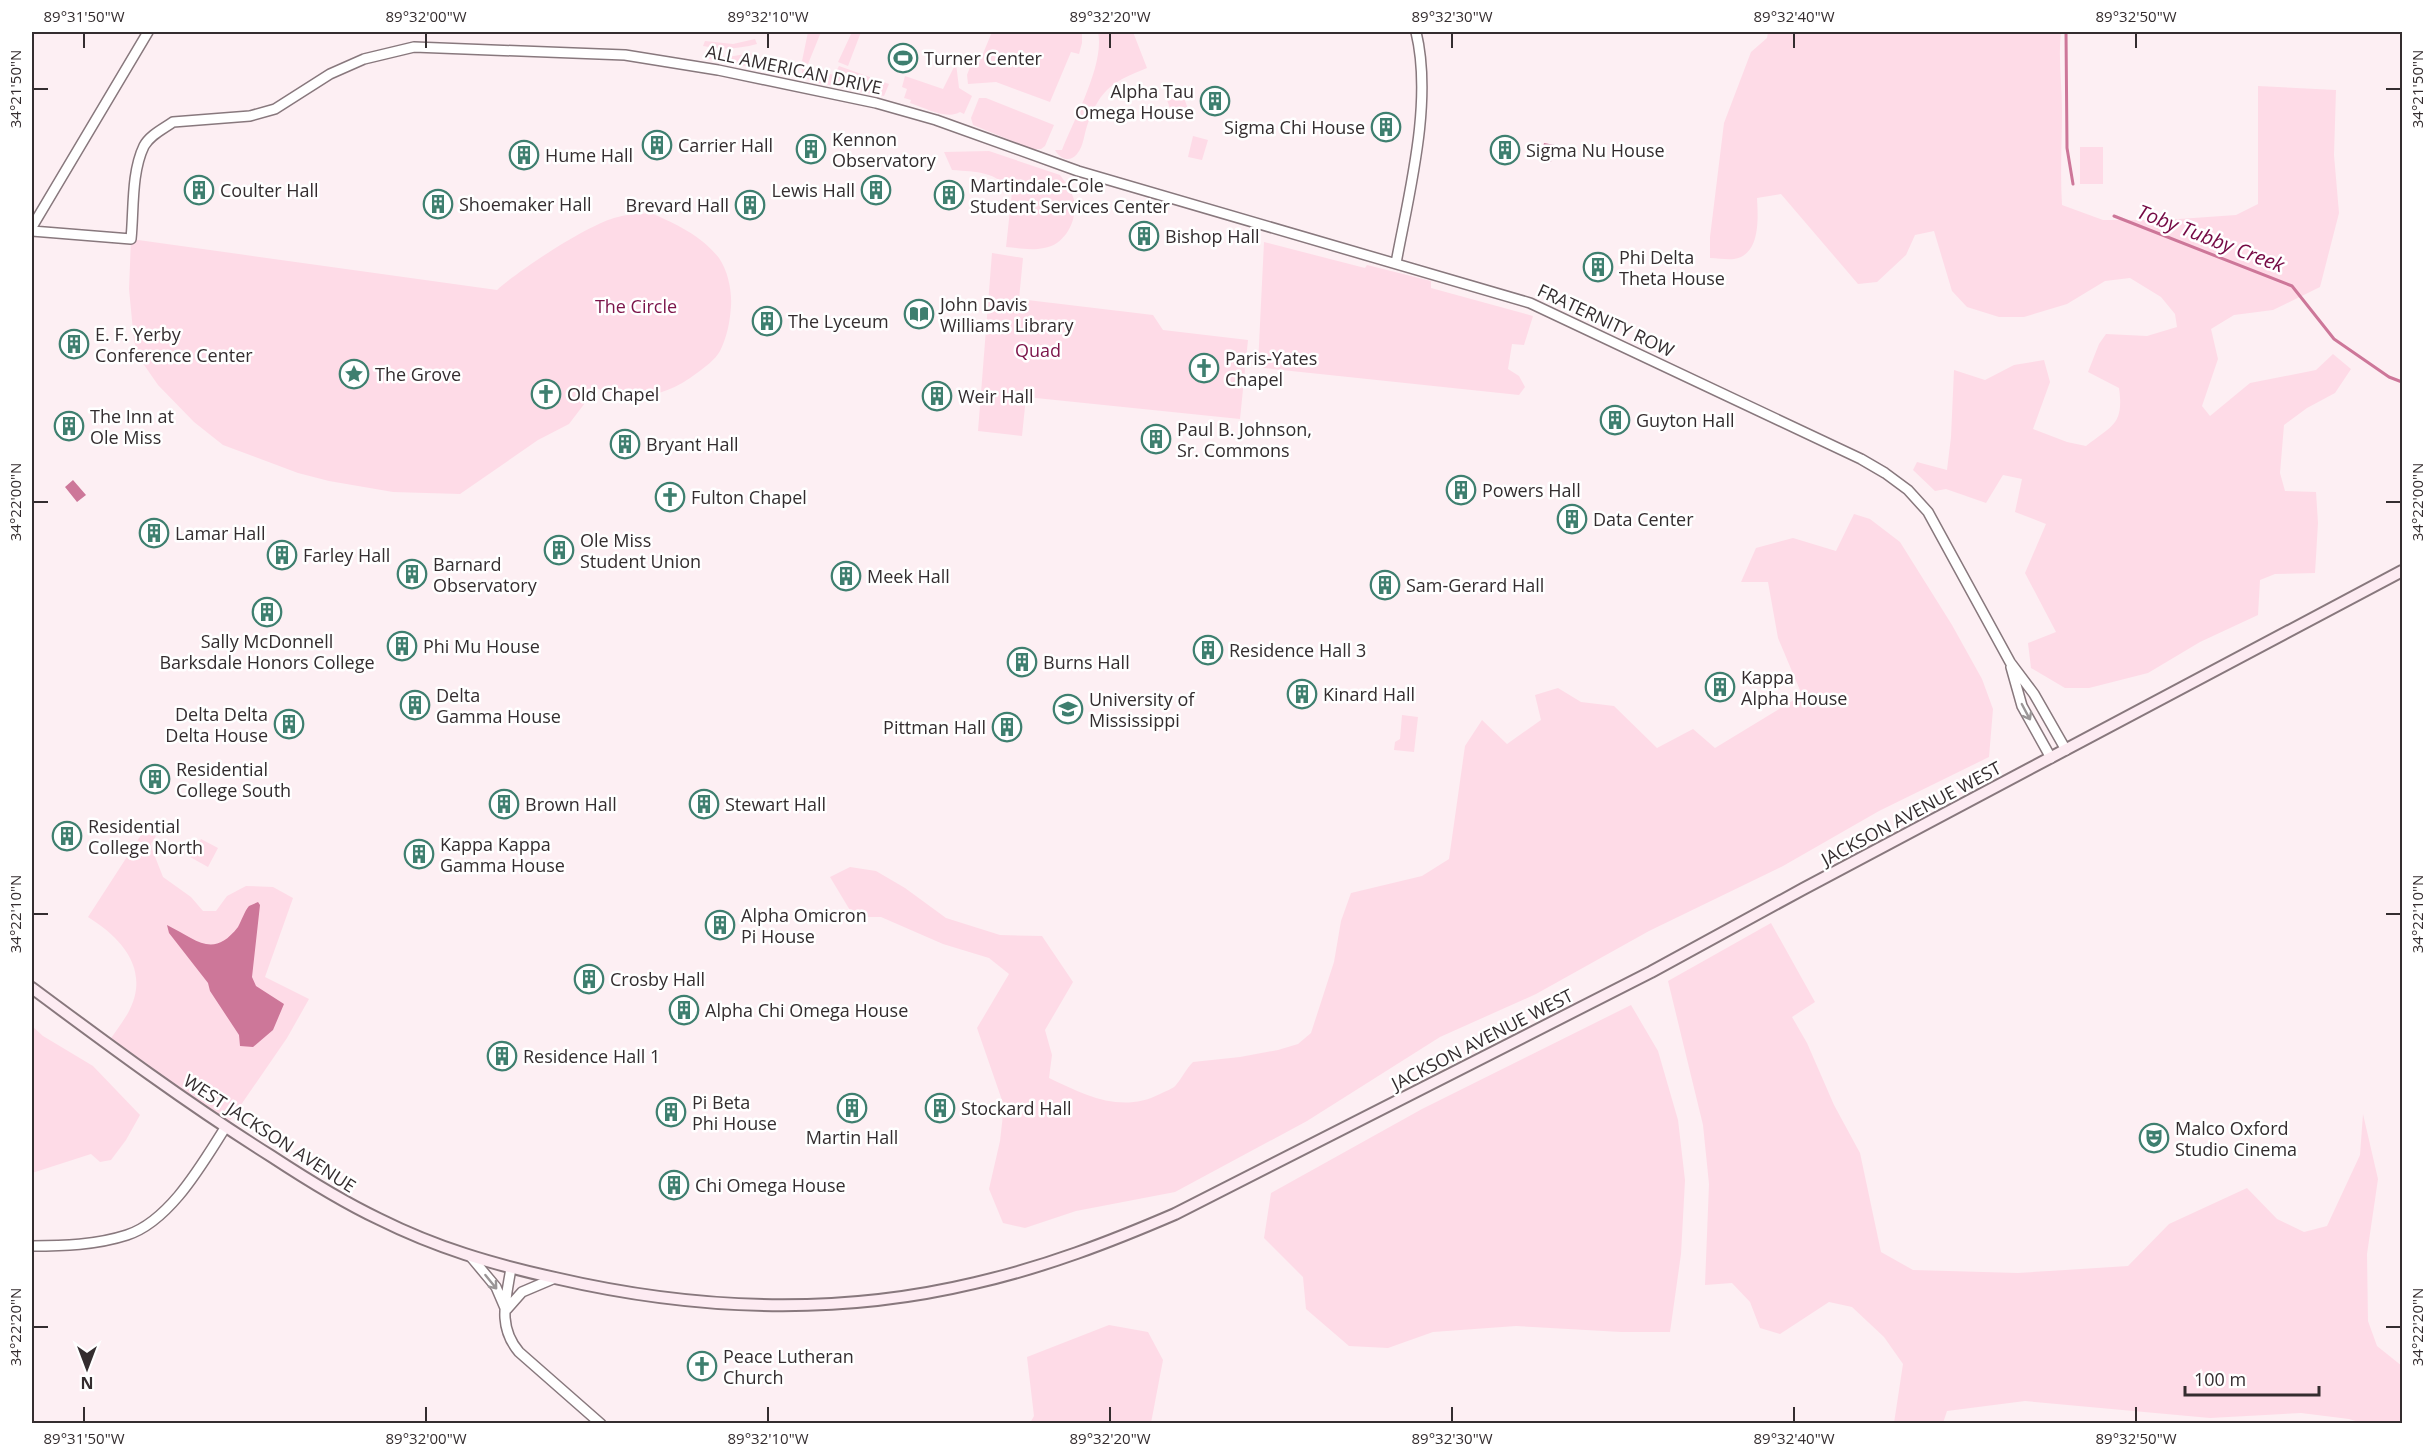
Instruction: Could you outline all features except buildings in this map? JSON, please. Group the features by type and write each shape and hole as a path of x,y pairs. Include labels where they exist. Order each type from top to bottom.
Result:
{"main road":[{"name":"JACKSON AVENUE WEST","path":"511,1268 609,1291 703,1303 775,1305 845,1302 973,1284 1027,1270 1098,1247 1175,1214 1638,979 2403,571"},
{"name":"WEST JACKSON AVENUE","path":"32,988 225,1128 332,1195 440,1247 511,1268"}],"street":[{"path":"32,229 148,32"},
{"path":"1396,263 1414,170 1423,70 1416,32"},
{"name":"ALL AMERICAN DRIVE","path":"32,229 131,239 137,168 145,145 157,132 173,122 250,116 274,108 330,74 364,59 414,47 626,55 718,70 876,103 937,121 1078,171"},
{"name":"FRATERNITY ROW","path":"1078,171 1530,303 1563,316 1885,472 1908,490 1928,512 2010,662 2034,694 2066,750"},
{"name":"FRATERNITY ROW","path":"2010,662 2022,706 2051,758"},
{"path":"32,1246 71,1246 128,1235 151,1222 181,1193 225,1128"},
{"path":"471,1257 496,1287 506,1311"},
{"path":"511,1268 505,1325 508,1340 601,1424"},
{"path":"506,1311 522,1292 555,1278"}],"green space":[{"path":"808,32 821,32 808,64 802,61"},
{"path":"852,32 861,32 848,66 838,62"},
{"path":"992,32 1082,32 1079,54 1071,52 1050,102 996,82 968,84 967,75 970,67 977,68"},
{"path":"1098,32 1133,32 1147,68 1110,87 1093,111 1079,151 1074,157 1065,159 1055,150 1062,150 1093,75 1099,45"},
{"path":"1768,32 2061,32 2062,205 2103,220 2165,220 2236,215 2258,204 2258,86 2336,90 2334,155 2339,213 2320,287 2273,310 2234,315 2211,329 2218,359 2202,406 2210,416 2250,383 2316,370 2333,354 2351,369 2335,393 2307,408 2284,425 2280,473 2285,491 2316,492 2318,523 2315,573 2275,574 2260,580 2258,615 2200,642 2148,673 2089,688 2065,688 2031,668 2028,643 2056,632 2025,573 2046,524 2015,512 2022,479 2003,475 1986,503 1946,489 1935,491 1913,470 1917,462 1947,470 1954,370 1985,380 2014,365 2044,360 2050,382 2033,429 2067,442 2086,446 2110,428 2118,417 2120,409 2119,388 2088,372 2099,344 2106,334 2147,336 2177,327 2175,314 2161,297 2130,278 2105,281 2067,304 2024,317 1999,317 1967,307 1952,291 1934,231 1915,235 1906,255 1877,282 1858,284 1781,194 1757,198 1756,234 1749,250 1743,256 1734,259 1710,258 1710,237 1724,123 1751,52 1767,38"},
{"path":"755,39 757,44 737,48 703,46 705,41 733,44"},
{"path":"751,53 756,68 709,59 709,55 728,57"},
{"path":"956,63 959,88 972,96 964,114 960,112 949,115 936,112 910,103 911,100 904,98 907,89 902,87 905,76 943,89"},
{"path":"801,66 834,75 839,66 889,84 884,96 814,82 803,77"},
{"path":"1183,95 1188,109 1172,114 1167,100"},
{"path":"979,98 986,98 1054,125 1045,146 1041,149 1032,149 973,125 971,118"},
{"path":"1193,136 1208,140 1202,160 1188,157"},
{"path":"2080,147 2103,147 2103,184 2080,184"},
{"path":"989,151 1060,175 1072,193 1075,208 1072,223 1064,237 1058,242 1039,249 1006,247 1012,192 992,176 978,172 952,170 944,152"},
{"name":"The Grove","path":"651,213 679,226 705,243 719,258 725,269 729,281 731,306 729,324 718,354 685,381 661,392 635,396 621,395 594,387 569,424 538,440 460,494 393,492 329,481 298,473 223,445 194,422 158,385 140,359 134,341 129,289 131,239 497,290 538,260 590,228 622,216"},
{"path":"1264,242 1365,268 1367,265 1431,281 1431,288 1533,316 1524,345 1512,344 1508,369 1519,376 1525,387 1519,395 1264,368 1258,365"},
{"name":"Quad","path":"992,253 1023,258 1019,299 1153,315 1163,330 1248,340 1240,419 1026,397 1022,436 978,431"},
{"path":"1854,514 1870,519 1900,542 1952,625 1982,679 1993,709 1989,757 1879,811 1783,866 1649,931 1536,994 1440,1037 1307,1121 1175,1192 1076,1211 1025,1228 1003,1223 989,1189 1000,1141 1004,1106 977,1028 1009,974 989,958 943,944 881,917 854,917 830,877 850,867 876,871 905,888 946,918 1000,935 1042,936 1073,982 1045,1030 1052,1055 1049,1078 1103,1100 1131,1102 1146,1100 1175,1086 1193,1062 1278,1050 1298,1044 1311,1033 1334,962 1341,921 1351,893 1422,876 1449,859 1465,746 1482,720 1507,744 1541,720 1535,695 1558,688 1581,702 1614,706 1657,748 1693,729 1715,748 1802,695 1778,638 1768,582 1741,582 1756,548 1793,538 1836,551"},
{"path":"1402,715 1418,717 1414,752 1394,750 1395,742 1400,739"},
{"path":"145,829 156,836 151,844 163,877 191,897 203,911 216,911 227,896 246,886 273,887 293,898 265,977 309,999 287,1038 225,1128 107,1044 128,1013 134,998 135,970 122,946 112,935 88,917"},
{"path":"201,839 218,848 208,867 190,857"},
{"path":"1771,923 1815,1002 1792,1017 1860,1153 1881,1252 1913,1270 2018,1273 2128,1266 2169,1224 2247,1188 2277,1219 2304,1232 2327,1226 2360,1155 2363,1114 2378,1179 2367,1254 2368,1321 2377,1346 2402,1366 2402,1423 2362,1423 2349,1419 2301,1413 2210,1418 2025,1401 1947,1411 1943,1423 1894,1423 1903,1364 1884,1337 1852,1307 1829,1302 1780,1334 1760,1328 1750,1302 1732,1283 1705,1285 1709,1184 1703,1125 1668,981"},
{"path":"1631,1005 1658,1051 1678,1120 1685,1180 1681,1254 1670,1332 1621,1332 1516,1326 1433,1332 1388,1348 1349,1346 1306,1309 1303,1277 1264,1238 1271,1193 1422,1109"},
{"path":"32,1026 43,1036 93,1066 140,1115 111,1160 100,1162 91,1154 32,1173"},
{"path":"1109,1325 1148,1332 1163,1360 1151,1423 1030,1423 1034,1416 1027,1357"}],"shaded area":[{"path":"1544,143 1555,145 1551,162 1540,160"},
{"path":"73,480 86,495 77,502 65,487"},
{"path":"258,902 260,905 252,977 256,986 284,1004 273,1030 253,1047 240,1046 239,1035 210,991 208,983 169,933 167,925 204,944 221,942 238,927 249,906"}],"waterway":[{"name":"Toby Tubby Creek","path":"2066,32 2067,148 2073,184"},
{"name":"Toby Tubby Creek","path":"2114,216 2292,286 2334,339 2389,377 2402,382"}],"place":[{"name":"Turner Center","path":"903,58"},
{"name":"Alpha Tau Omega House","path":"1215,101"},
{"name":"Sigma Chi House","path":"1386,127"},
{"name":"Carrier Hall","path":"657,145"},
{"name":"Kennon Observatory","path":"811,149"},
{"name":"Sigma Nu House","path":"1505,150"},
{"name":"Hume Hall","path":"524,155"},
{"name":"Coulter Hall","path":"199,190"},
{"name":"Lewis Hall","path":"876,190"},
{"name":"Martindale-Cole Student Services Center","path":"949,195"},
{"name":"Shoemaker Hall","path":"438,204"},
{"name":"Brevard Hall","path":"750,205"},
{"name":"Bishop Hall","path":"1144,236"},
{"name":"Phi Delta Theta House","path":"1598,267"},
{"name":"John Davis Williams Library","path":"919,314"},
{"name":"The Lyceum","path":"767,321"},
{"name":"E. F. Yerby Conference Center","path":"74,344"},
{"name":"Paris-Yates Chapel","path":"1204,368"},
{"name":"The Grove","path":"354,374"},
{"name":"Old Chapel","path":"546,394"},
{"name":"Weir Hall","path":"937,396"},
{"name":"Guyton Hall","path":"1615,420"},
{"name":"The Inn at Ole Miss","path":"69,426"},
{"name":"Paul B. Johnson, Sr. Commons","path":"1156,439"},
{"name":"Bryant Hall","path":"625,444"},
{"name":"Powers Hall","path":"1461,490"},
{"name":"Fulton Chapel","path":"670,497"},
{"name":"Data Center","path":"1572,519"},
{"name":"Lamar Hall","path":"154,533"},
{"name":"Ole Miss Student Union","path":"559,550"},
{"name":"Farley Hall","path":"282,555"},
{"name":"Barnard Observatory","path":"412,574"},
{"name":"Meek Hall","path":"846,576"},
{"name":"Sam-Gerard Hall","path":"1385,585"},
{"name":"Sally McDonnell Barksdale Honors College","path":"267,612"},
{"name":"Phi Mu House","path":"402,646"},
{"name":"Residence Hall 3","path":"1208,650"},
{"name":"Burns Hall","path":"1022,662"},
{"name":"Kappa Alpha House","path":"1720,687"},
{"name":"Kinard Hall","path":"1302,694"},
{"name":"Delta Gamma House","path":"415,705"},
{"name":"University of Mississippi","path":"1068,709"},
{"name":"Delta Delta Delta House","path":"289,724"},
{"name":"Pittman Hall","path":"1007,727"},
{"name":"Residential College South","path":"155,779"},
{"name":"Brown Hall","path":"504,804"},
{"name":"Stewart Hall","path":"704,804"},
{"name":"Residential College North","path":"67,836"},
{"name":"Kappa Kappa Gamma House","path":"419,854"},
{"name":"Alpha Omicron Pi House","path":"720,925"},
{"name":"Crosby Hall","path":"589,979"},
{"name":"Alpha Chi Omega House","path":"684,1010"},
{"name":"Residence Hall 1","path":"502,1056"},
{"name":"Martin Hall","path":"852,1108"},
{"name":"Stockard Hall","path":"940,1108"},
{"name":"Pi Beta Phi House","path":"671,1112"},
{"name":"Malco Oxford Studio Cinema","path":"2154,1138"},
{"name":"Chi Omega House","path":"674,1185"},
{"name":"Peace Lutheran Church","path":"702,1366"}],"park label":[{"name":"The Circle","path":"636,306"}]}
